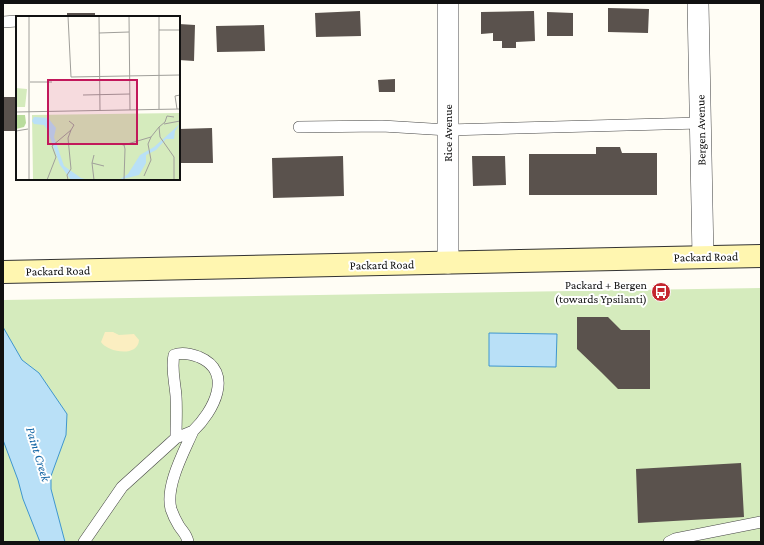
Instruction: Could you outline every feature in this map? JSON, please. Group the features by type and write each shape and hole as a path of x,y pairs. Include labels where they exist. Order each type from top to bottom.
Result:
{"main road":[{"name":"Packard Road","path":"3,272 761,256"}],"street":[{"name":"Rice Avenue","path":"448,3 448,263"},
{"name":"Bergen Avenue","path":"698,3 703,257"}],"lane":[{"path":"3,22 16,21"},
{"path":"299,127 382,126 448,130 700,123"},
{"path":"84,542 122,487 176,438 193,431 203,422 212,406 219,387 216,369 206,360 181,352 174,355 173,362 173,376 176,395 176,438"},
{"path":"188,542 188,538 175,518 171,508 170,496 179,464 193,431"},
{"path":"669,542 675,539 761,522"}],"green space":[{"path":"761,288 761,542 3,542 3,300"}],"sand":[{"path":"105,332 113,332 119,335 134,334 139,340 137,346 128,351 115,351 104,346 101,342"}],"water":[{"name":"Paint Creek","path":"3,327 22,360 39,373 67,414 66,435 51,476 51,489 65,542 40,542 23,499 18,480 3,440"},
{"path":"489,333 557,334 556,367 489,366"}],"building":[{"path":"608,8 649,9 648,33 608,32"},
{"path":"360,11 361,36 316,37 315,13"},
{"path":"534,11 535,41 516,42 516,48 502,48 502,41 493,41 493,33 481,34 481,12"},
{"path":"547,12 573,13 573,36 547,36"},
{"path":"67,13 95,13 95,16 67,16"},
{"path":"180,24 195,25 194,61 180,60"},
{"path":"264,25 265,51 217,52 216,26"},
{"path":"395,79 395,92 379,92 378,80"},
{"path":"3,97 16,97 16,131 3,131"},
{"path":"212,128 213,163 180,163 180,129"},
{"path":"596,147 620,147 622,153 657,153 657,195 529,195 529,154 596,154"},
{"path":"343,156 344,196 273,198 272,158"},
{"path":"472,156 505,156 506,185 473,186"},
{"path":"577,317 608,317 621,330 650,330 650,389 618,389 577,349"},
{"path":"741,463 744,517 638,523 636,469"}],"place":[{"name":"Packard + Bergen (towards Ypsilanti)","path":"661,292"}]}
